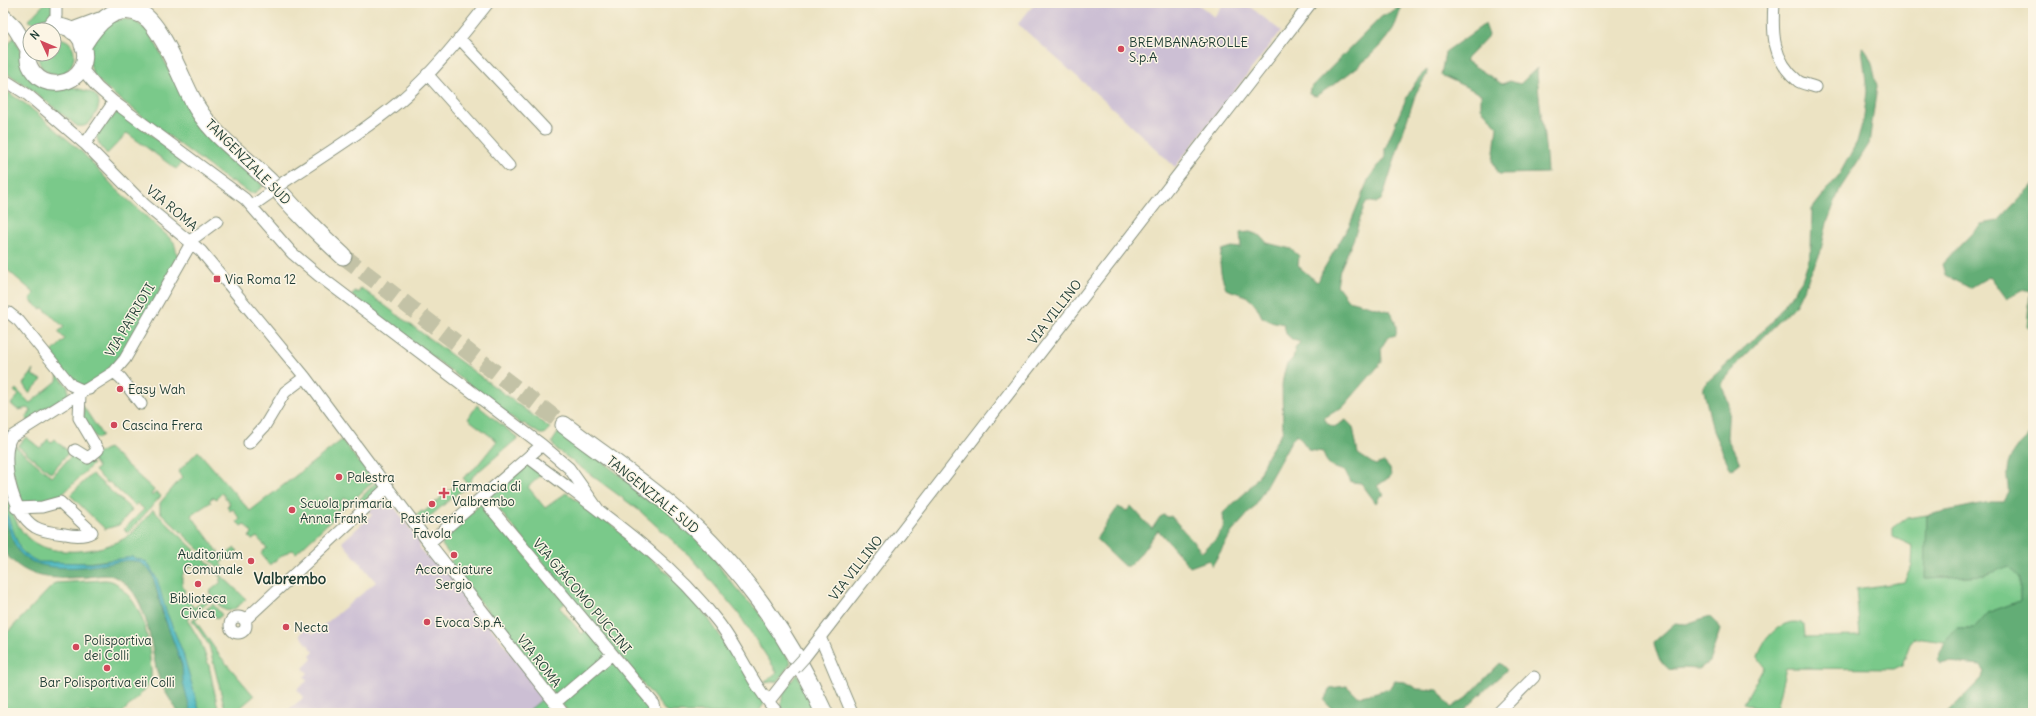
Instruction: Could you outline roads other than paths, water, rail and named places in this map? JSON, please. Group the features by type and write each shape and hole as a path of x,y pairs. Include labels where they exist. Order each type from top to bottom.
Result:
{"highway":[{"name":"TANGENZIALE SUD","path":"84,45 100,21 111,13 125,10 139,14 150,21 161,37 196,107 210,127 270,181 342,256"},
{"name":"TANGENZIALE SUD","path":"68,29 100,21"},
{"name":"TANGENZIALE SUD","path":"564,425 672,507 724,558 761,603 777,627 804,672 824,713"}],"main road":[{"path":"4,17 22,23"},
{"path":"4,17 22,37"},
{"path":"28,62 36,76 42,80 56,84 70,80 81,68 85,57 84,45 68,29 62,29"}],"street":[{"path":"252,206 284,182 350,138 400,101 427,74 488,3"},
{"name":"VIA VILLINO","path":"771,709 820,637 1311,3"},
{"path":"1774,3 1773,37 1778,55 1798,82 1815,87"},
{"path":"56,7 68,29"},
{"path":"50,22 54,19 56,7"},
{"path":"459,38 545,129"},
{"path":"81,68 97,87 114,102 252,206 292,252 318,275 542,445 569,468 598,509"},
{"path":"427,74 509,166"},
{"name":"VIA ROMA","path":"3,79 28,95 85,144 132,193 192,243 224,277 305,377 429,543 563,713"},
{"path":"70,80 97,87"},
{"path":"85,144 114,102"},
{"name":"VIA PATRIOTI","path":"16,508 8,484 4,459 8,440 29,425 85,392 114,372 125,358 194,238 217,221"},
{"path":"3,314 9,313 19,321 71,385 85,392 79,418 98,450 88,458 74,450"},
{"path":"114,372 121,378 141,404"},
{"path":"249,443 264,428 284,392 305,377"},
{"path":"429,543 529,458 542,445"},
{"path":"529,458 646,547 694,594 719,622 771,709"},
{"path":"245,620 388,487"},
{"name":"VIA GIACOMO PUCCINI","path":"482,498 654,704 656,713"},
{"path":"60,502 92,532 75,536 36,528 23,518 16,508 42,507 60,502"},
{"path":"820,637 852,713"},
{"path":"555,703 612,654"},
{"path":"1498,713 1534,677"}],"water":[{"path":"3,504 20,549 26,555 38,562 92,563 132,557 147,562 157,579 166,611 183,653 200,713 191,713 183,682 182,665 164,616 152,573 145,566 135,561 124,561 72,568 60,568 38,564 28,559 17,549 3,511"}],"tunnel":[{"path":"343,256 564,425"}],"place":[{"name":"BREMBANA&ROLLE S.p.A","path":"1121,49"},
{"name":"Via Roma 12","path":"217,279"},
{"name":"Easy Wah","path":"120,389"},
{"name":"Cascina Frera","path":"114,425"},
{"name":"Palestra","path":"339,477"},
{"name":"Farmacia di Valbrembo","path":"444,493"},
{"name":"Pasticceria Favola","path":"432,504"},
{"name":"Scuola primaria Anna Frank","path":"292,510"},
{"name":"Acconciature Sergio","path":"454,555"},
{"name":"Auditorium Comunale","path":"251,561"},
{"name":"Biblioteca Civica","path":"198,584"},
{"name":"Evoca S.p.A.","path":"427,622"},
{"name":"Necta","path":"286,627"},
{"name":"Polisportiva dei Colli","path":"76,647"},
{"name":"Bar Polisportiva eii Colli","path":"107,668"}],"district":[{"name":"Valbrembo","path":"290,578"}]}
